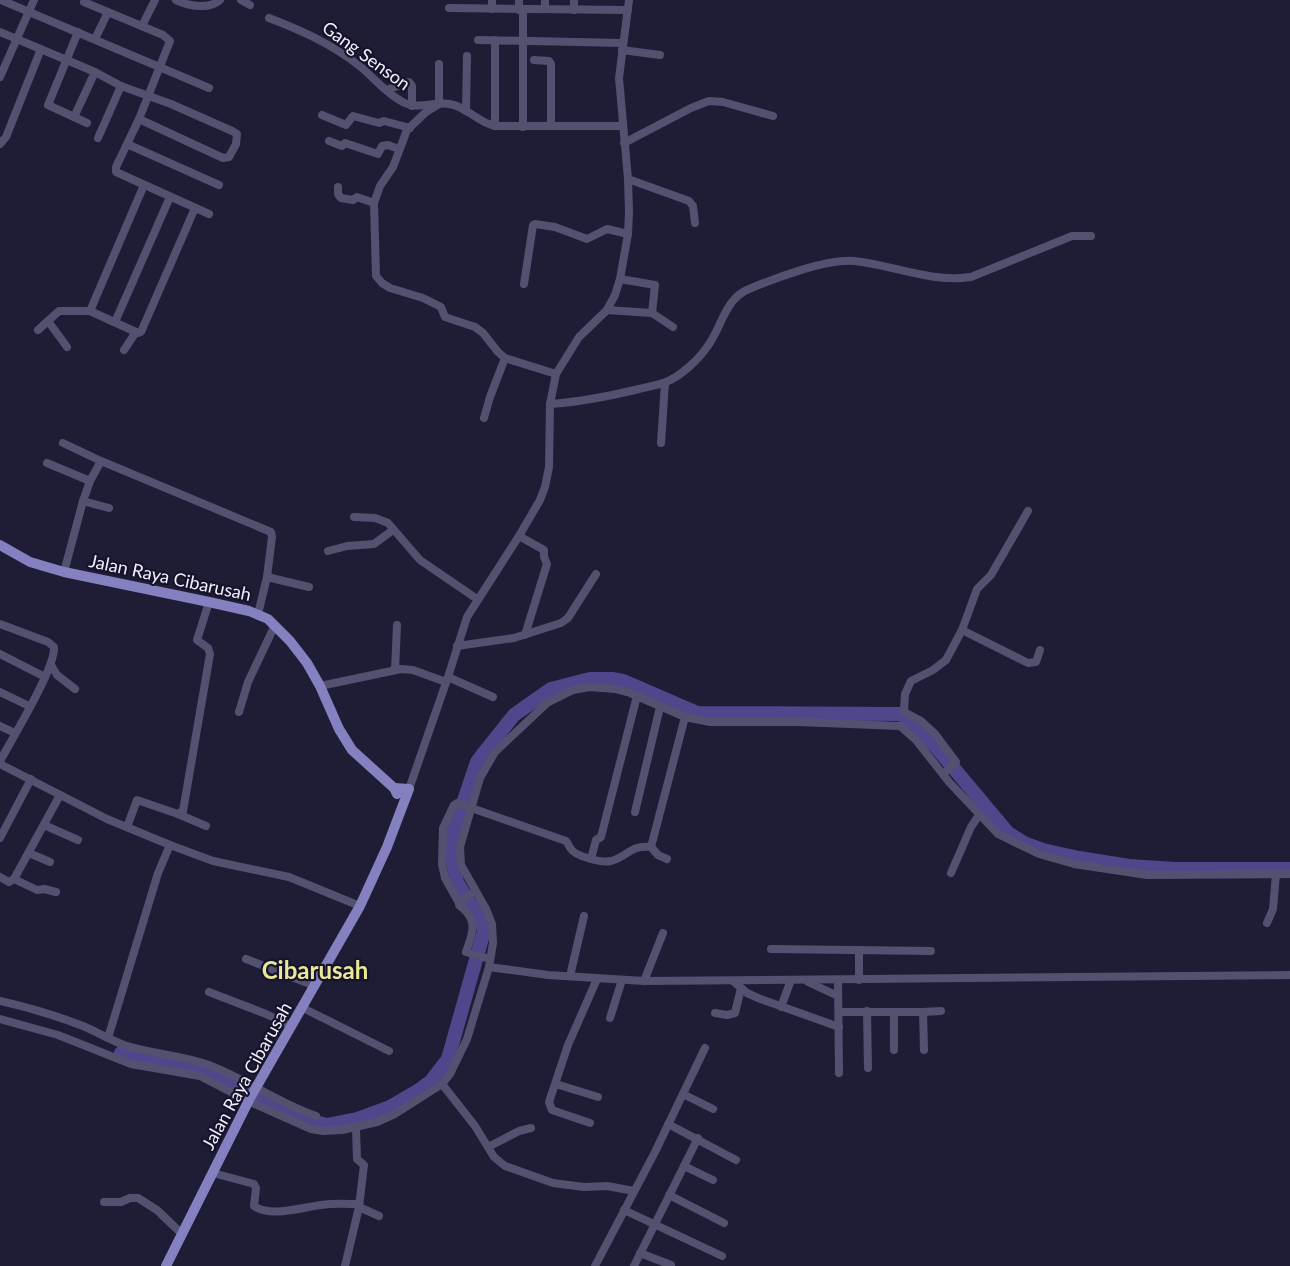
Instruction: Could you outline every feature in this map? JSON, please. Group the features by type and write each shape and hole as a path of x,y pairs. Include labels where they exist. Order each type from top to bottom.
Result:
{"main road":[{"name":"Jalan Raya Cibarusah","path":"0,544 30,562 64,572 258,614 275,625 298,650 320,686 334,720 352,750 394,788 403,804"},
{"path":"394,788 409,789"},
{"name":"Jalan Raya Cibarusah","path":"166,1266 252,1094 360,906 387,847 409,789"}],"street":[{"path":"2,0 209,88"},
{"path":"0,77 34,0"},
{"path":"176,0 197,6 216,4 220,0"},
{"path":"241,0 250,5"},
{"path":"492,0 492,9"},
{"path":"519,0 523,40 523,127"},
{"path":"545,0 545,9"},
{"path":"574,0 574,10"},
{"path":"409,789 467,617 519,536 545,487 549,468 550,404 556,374 579,337 607,310 620,279 628,234 628,179 619,78 629,0"},
{"path":"84,2 163,35 170,41 116,171 209,214"},
{"path":"142,26 154,3"},
{"path":"449,8 462,4 492,9 628,10"},
{"path":"94,39 108,12"},
{"name":"Gang Senson","path":"269,18 309,34 329,45 362,68 402,102 412,105 452,104 478,120 495,126 623,126"},
{"path":"0,32 95,72 121,86 171,104 232,131 237,134 236,144 226,159 138,119"},
{"path":"78,32 48,105 87,123"},
{"path":"478,40 523,40 623,46 660,55"},
{"path":"495,40 495,126"},
{"path":"0,144 6,137 41,49"},
{"path":"466,111 467,56"},
{"path":"534,60 549,61 551,64 551,126"},
{"path":"440,64 439,104 426,112 407,130 393,167 380,186 374,203 375,276 382,283 441,307 445,317 475,327 505,358 556,374"},
{"path":"74,117 95,72"},
{"path":"386,90 410,82 412,105"},
{"path":"98,138 121,86"},
{"path":"624,143 696,105 709,101 723,102 773,116"},
{"path":"322,115 345,125 353,116 410,128"},
{"path":"0,122 10,126"},
{"path":"329,141 342,146 345,143 351,144 378,154 382,146 388,145 399,149"},
{"path":"127,144 219,185"},
{"path":"628,179 689,201 693,206 695,223"},
{"path":"90,311 144,185"},
{"path":"338,187 338,194 341,198 353,200 357,197 374,203"},
{"path":"116,322 170,197"},
{"path":"38,330 59,311 90,311 139,333 195,208"},
{"path":"524,284 535,224 555,227 587,239 607,229 628,234"},
{"path":"550,404 618,394 665,382 676,376 708,346 732,302 749,289 801,272 841,262 884,266 955,280 986,272 1072,236 1091,236"},
{"path":"620,279 655,285 652,313"},
{"path":"607,310 652,313 674,327"},
{"path":"48,321 67,347"},
{"path":"124,350 136,332"},
{"path":"484,418 505,358"},
{"path":"661,443 665,382"},
{"path":"63,443 271,532 267,577 258,614"},
{"path":"64,572 83,501 90,481 101,461"},
{"path":"47,463 90,481"},
{"path":"83,501 109,508"},
{"path":"945,772 956,763 935,734 921,721 906,713 904,710 905,694 911,681 933,670 946,660 962,630 977,589 991,575 1028,511"},
{"path":"354,518 382,520 420,560 477,599"},
{"path":"328,551 347,546 374,544 393,530"},
{"path":"519,536 544,550 547,564 525,635"},
{"path":"457,646 498,642 552,627 568,618 596,574"},
{"path":"267,577 309,587"},
{"path":"178,814 183,811 210,654 205,645 197,640 209,602"},
{"path":"239,712 248,682 275,625"},
{"path":"395,669 397,625"},
{"path":"1,627 48,642 54,647 51,665 1,765 127,827 170,845 213,861 289,878 360,906"},
{"path":"962,630 1028,663 1036,662 1040,650"},
{"path":"0,654 45,677"},
{"path":"51,665 57,675 75,689"},
{"path":"320,686 395,669 413,670 447,679 493,697"},
{"path":"0,1019 77,1039 182,1057 252,1094 293,1122 318,1131 356,1128 377,1122 395,1113 442,1084 450,1074 466,1039 490,963 493,943 490,916 473,892 461,865 460,847 466,806 495,752 547,703 561,694 589,687 615,689 697,721 728,724 798,722 900,726 916,740 979,815 998,834 1039,854 1074,864 1162,876 1290,874"},
{"path":"0,692 29,706"},
{"path":"591,859 596,840 601,837 637,696"},
{"path":"634,812 660,707"},
{"path":"651,847 685,717"},
{"path":"0,726 15,733"},
{"path":"0,838 31,779"},
{"path":"0,878 9,882 14,879 60,795"},
{"path":"127,827 137,800 206,826"},
{"path":"667,859 658,855 651,847 639,846 613,861 591,859 571,850 566,841 466,806 454,805 445,824 442,842 444,874 460,902 459,906 469,914 473,923 466,952 490,963 548,975 644,981 1290,975"},
{"path":"951,873 971,827 979,815"},
{"path":"44,825 78,840"},
{"path":"104,1042 170,845"},
{"path":"29,853 50,862"},
{"path":"1267,923 1273,909 1276,874"},
{"path":"14,879 37,890 44,888 56,892"},
{"path":"460,902 473,892"},
{"path":"570,976 584,916"},
{"path":"644,981 663,933"},
{"path":"771,949 931,951"},
{"path":"859,950 859,980"},
{"path":"246,959 315,986"},
{"path":"590,1124 550,1108 549,1102 568,1045 597,979"},
{"path":"610,1018 622,980"},
{"path":"781,1006 791,980"},
{"path":"804,980 838,996"},
{"path":"838,980 839,1073"},
{"path":"733,981 758,998 839,1028"},
{"path":"716,1013 727,1015 735,1013 741,988"},
{"path":"209,992 291,1026"},
{"path":"0,1001 82,1026 131,1064 203,1070 252,1094 278,1100 316,1116"},
{"path":"303,1008 389,1051"},
{"path":"867,1011 868,1068"},
{"path":"839,1012 941,1011"},
{"path":"894,1012 894,1050"},
{"path":"923,1012 924,1050"},
{"path":"77,1039 82,1026"},
{"path":"595,1266 705,1048"},
{"path":"442,1084 475,1126 494,1157 505,1167 536,1178 570,1186 607,1186 634,1191"},
{"path":"556,1084 598,1097"},
{"path":"683,1094 713,1109"},
{"path":"668,1124 736,1160"},
{"path":"345,1266 359,1206 364,1164 357,1159 356,1128"},
{"path":"488,1147 519,1131 531,1128"},
{"path":"634,1266 698,1138"},
{"path":"684,1166 714,1180"},
{"path":"213,1173 254,1184 256,1188 254,1206 264,1210 299,1209 326,1204 359,1206 380,1216"},
{"path":"669,1195 724,1223"},
{"path":"104,1202 121,1202 130,1198 138,1198 157,1210 182,1234"},
{"path":"624,1210 722,1256"},
{"path":"640,1253 671,1265"}],"waterway":[{"path":"121,1053 148,1060 194,1066 211,1072 299,1118 327,1125 357,1119 390,1107 431,1081 448,1059 484,931 481,919 457,882 452,858 452,836 477,762 514,715 551,689 590,679 623,681 697,713 901,714 936,747 1008,833 1024,843 1079,858 1129,866 1175,869 1290,869"}],"district":[{"name":"Cibarusah","path":"315,971"}]}
